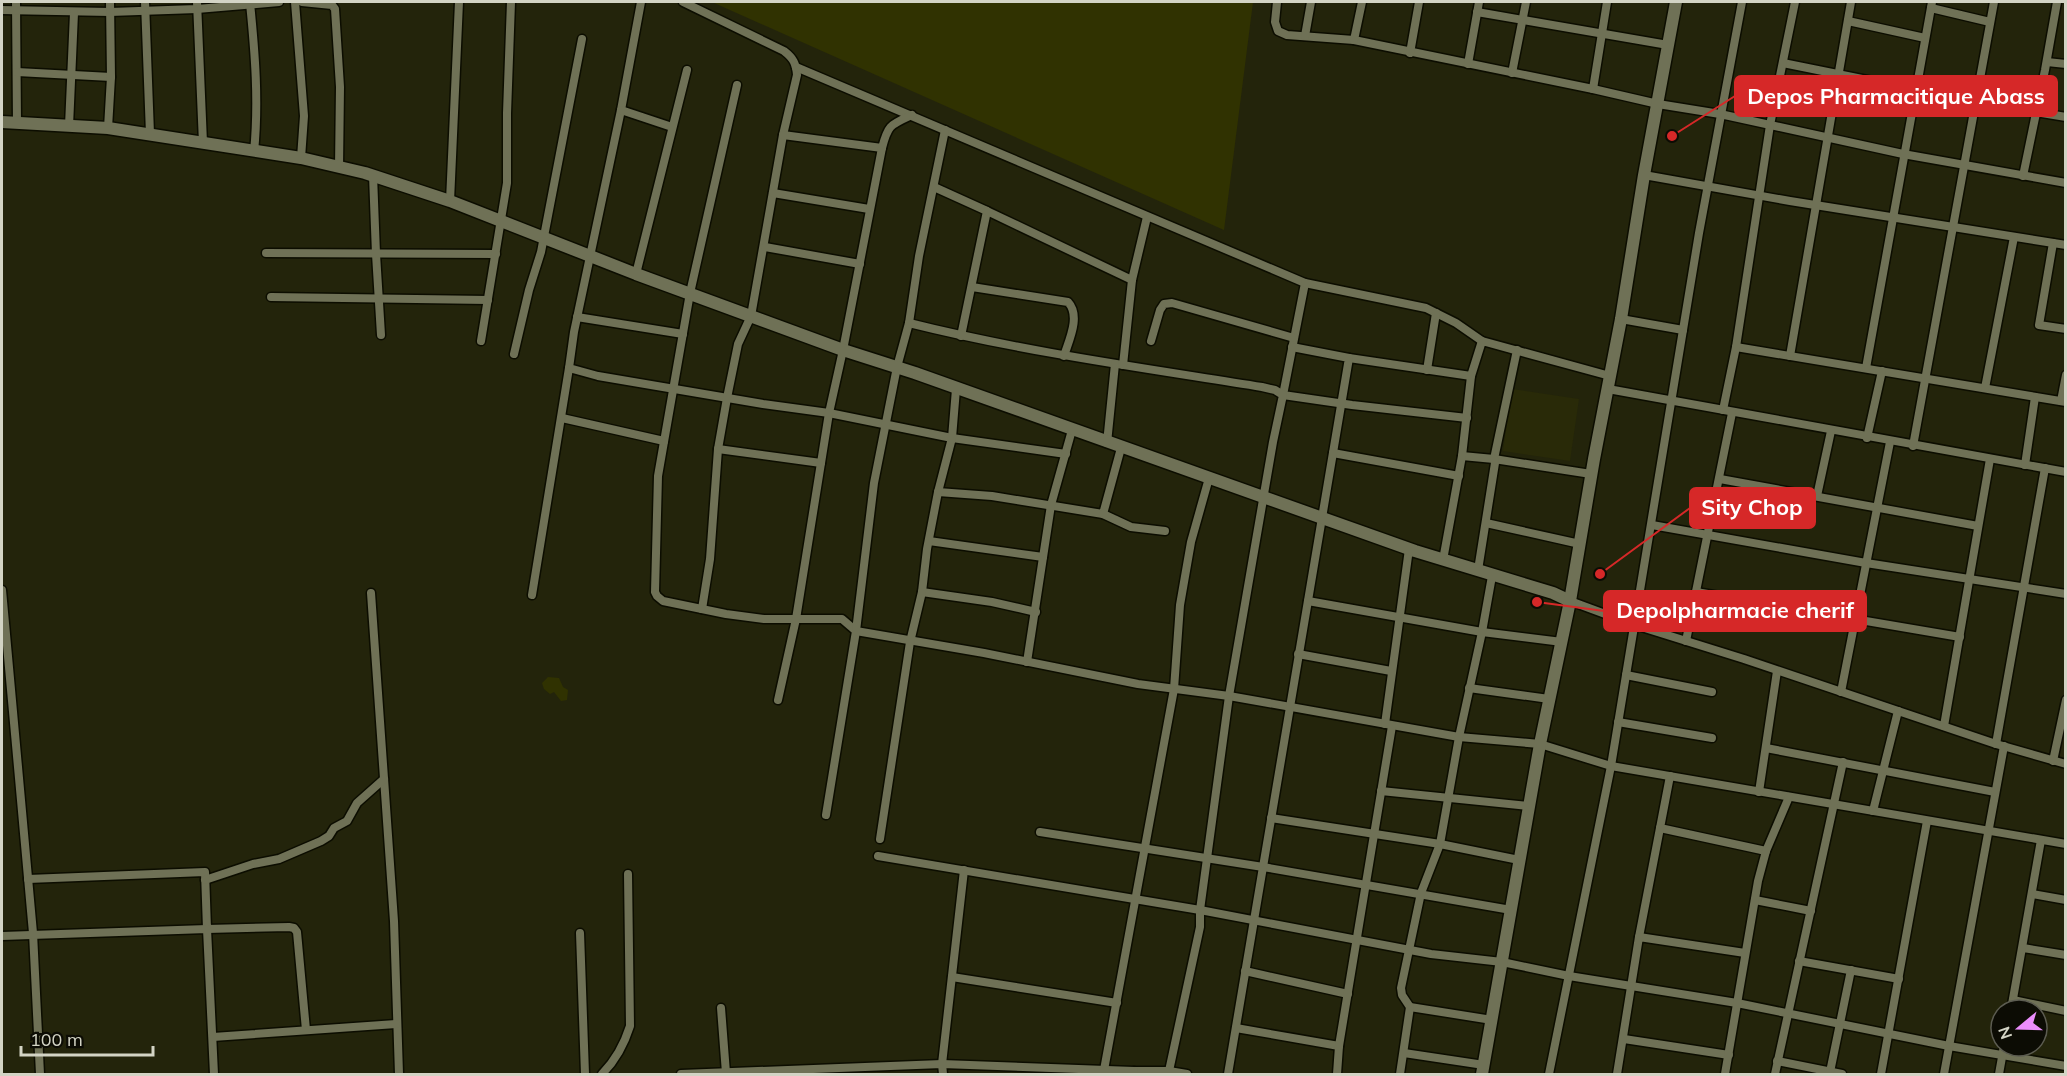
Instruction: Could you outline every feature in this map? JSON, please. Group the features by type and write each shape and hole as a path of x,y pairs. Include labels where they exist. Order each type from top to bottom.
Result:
{"street":[{"path":"108,128 111,77 110,2"},
{"path":"2,10 16,5 74,13 110,12 145,6 279,2"},
{"path":"295,2 304,116 301,158"},
{"path":"302,2 332,5 335,9 340,87 339,167"},
{"path":"450,201 459,2"},
{"path":"481,341 507,183 511,2"},
{"path":"532,596 577,317 621,110 641,2"},
{"path":"683,2 784,51 792,58 796,67 752,316 738,344 718,449 710,559 702,609"},
{"path":"1277,2 1275,22 1278,30 1287,34 1354,40 1658,104 1720,114 1903,154 2066,183"},
{"path":"1305,36 1311,2"},
{"path":"1354,40 1362,2"},
{"path":"1410,53 1419,2"},
{"path":"1468,64 1479,2"},
{"path":"1512,73 1526,2"},
{"path":"1593,89 1607,2"},
{"path":"1404,1053 1483,1070 1540,744 1570,601 1591,474 1622,319 1644,175 1676,2"},
{"path":"1549,1074 1611,766 1707,187 1742,2"},
{"path":"1686,641 1720,479 1736,347 1770,125 1795,2"},
{"path":"1790,356 1851,2"},
{"path":"1913,446 1994,2"},
{"path":"2023,176 2057,2"},
{"path":"250,3 255,55 257,121 254,152"},
{"path":"16,5 17,123"},
{"path":"197,5 203,143"},
{"path":"1866,368 1931,5 1990,22"},
{"path":"145,6 150,134"},
{"path":"1477,12 1668,45"},
{"path":"69,126 74,13"},
{"path":"1848,21 1925,38"},
{"path":"514,354 529,290 541,252 582,39"},
{"path":"2047,62 2066,64"},
{"path":"1783,63 1976,102 2066,117"},
{"path":"796,67 1305,283 1426,308 1456,323 1482,340 1610,376"},
{"path":"636,274 687,70"},
{"path":"17,72 111,77"},
{"path":"737,85 690,293 658,476 655,592 663,601 764,619 842,619 856,631 910,642 1459,737 1540,744 1611,766 2066,844"},
{"path":"621,110 672,127"},
{"path":"778,700 796,619 829,413 886,130 891,125 912,116"},
{"path":"2,122 108,128 301,158 373,175 450,201 636,274 843,350 897,367 1409,549 1534,587 1635,625 2000,745 2066,764"},
{"path":"826,815 856,631 874,483 897,367 909,323 919,256 945,130"},
{"path":"783,135 882,148"},
{"path":"373,175 381,335"},
{"path":"1644,175 1816,206 2066,245"},
{"path":"934,187 1132,280"},
{"path":"773,193 869,209"},
{"path":"961,336 987,211"},
{"path":"1107,443 1132,280 1147,217"},
{"path":"1984,388 2014,237"},
{"path":"2053,243 2039,325 2066,329"},
{"path":"765,247 860,264"},
{"path":"266,253 495,254"},
{"path":"1169,1071 1197,945 1229,696 1263,497 1305,283"},
{"path":"972,286 1068,302 1074,317 1064,356"},
{"path":"271,297 488,300"},
{"path":"1152,341 1160,310 1164,304 1172,303 1294,338"},
{"path":"1427,370 1436,313"},
{"path":"577,317 683,334"},
{"path":"1622,319 1683,330"},
{"path":"909,323 961,336 1064,356 1262,387 1275,390 1283,395 1467,418"},
{"path":"1443,560 1459,476 1472,376 1482,340"},
{"path":"1292,347 1472,376"},
{"path":"1736,347 2063,402 2066,375"},
{"path":"1478,570 1494,459 1517,350"},
{"path":"1228,1074 1349,358"},
{"path":"569,368 598,376 829,413 952,438 1066,454"},
{"path":"1867,438 1882,371"},
{"path":"880,839 910,642 922,592 938,492 952,438 956,389"},
{"path":"1608,389 1867,438 2066,472"},
{"path":"2025,465 2036,397"},
{"path":"562,418 664,441"},
{"path":"1028,662 1051,505 1072,430"},
{"path":"1817,496 1831,431"},
{"path":"1840,692 1890,441"},
{"path":"1102,514 1121,448"},
{"path":"718,449 820,463"},
{"path":"1333,453 1459,476"},
{"path":"1462,456 1591,474"},
{"path":"1944,726 1990,459"},
{"path":"1944,1074 1989,831 2024,587 2045,468"},
{"path":"1104,1070 1174,689 1180,605 1191,542 1209,478"},
{"path":"1720,479 1978,526"},
{"path":"938,492 992,496 1051,505 1102,514 1131,527 1165,531"},
{"path":"1486,523 1580,544"},
{"path":"1652,525 1866,563 2066,594"},
{"path":"929,541 1043,557"},
{"path":"1337,1074 1382,791 1389,725 1391,671 1409,549"},
{"path":"1400,1074 1410,1007 1401,988 1421,893 1440,844 1468,688 1482,632 1492,576"},
{"path":"2,590 33,933 40,1074"},
{"path":"922,592 992,602 1036,612"},
{"path":"1696,592 1960,637"},
{"path":"371,593 394,921 399,1074"},
{"path":"1308,601 1482,632 1562,642"},
{"path":"1298,654 1391,671"},
{"path":"1760,792 1777,671"},
{"path":"1626,675 1712,692"},
{"path":"1468,688 1549,699"},
{"path":"2053,761 2066,700"},
{"path":"1873,811 1898,711"},
{"path":"1618,722 1712,738"},
{"path":"1766,748 1995,792"},
{"path":"1775,1074 1844,762"},
{"path":"1617,1074 1639,937 1670,776"},
{"path":"205,880 253,864 279,859 321,841 329,836 334,828 347,821 357,803 384,779"},
{"path":"1382,791 1529,806"},
{"path":"1725,1074 1745,953 1766,851 1789,797"},
{"path":"1271,818 1375,833 1520,860"},
{"path":"1881,1074 1928,820"},
{"path":"1660,828 1766,851"},
{"path":"1040,832 1421,893 1511,910"},
{"path":"2013,998 2041,840"},
{"path":"878,856 1136,898 1410,950 1502,962 1569,976 1788,1012 1949,1046 1989,1050"},
{"path":"943,1074 942,1064 964,870"},
{"path":"28,879 205,872 214,1074"},
{"path":"602,1074 612,1064 624,1044 630,1026 628,874"},
{"path":"2032,894 2066,900"},
{"path":"1755,900 1811,911"},
{"path":"2,936 33,933 294,928 297,932 306,1030"},
{"path":"580,933 585,1074"},
{"path":"1639,937 1745,953"},
{"path":"2023,948 2066,955"},
{"path":"1800,961 1899,979"},
{"path":"1830,1072 1851,970"},
{"path":"1245,971 1348,994"},
{"path":"952,977 1117,1002"},
{"path":"1410,1007 1492,1020"},
{"path":"2049,1007 2066,1011"},
{"path":"721,1008 726,1073"},
{"path":"213,1036 396,1024"},
{"path":"1236,1028 1340,1046"},
{"path":"1624,1039 1729,1055"},
{"path":"1999,1074 2002,1058"},
{"path":"2032,1058 2066,1066"},
{"path":"1777,1061 1842,1074"},
{"path":"681,1074 771,1073 942,1064 1134,1073 1169,1071 1183,1074"}],"shaded area":[{"path":"712,2 1253,2 1224,230"},
{"path":"1512,389 1579,399 1570,461 1503,451"},
{"path":"548,677 559,678 563,687 568,690 567,700 561,701 554,692 550,694 544,689 542,683"}],"place":[{"name":"Depos Pharmacitique Abass","path":"1672,136"},
{"name":"Sity Chop","path":"1600,574"},
{"name":"Depolpharmacie cherif","path":"1537,602"}]}
